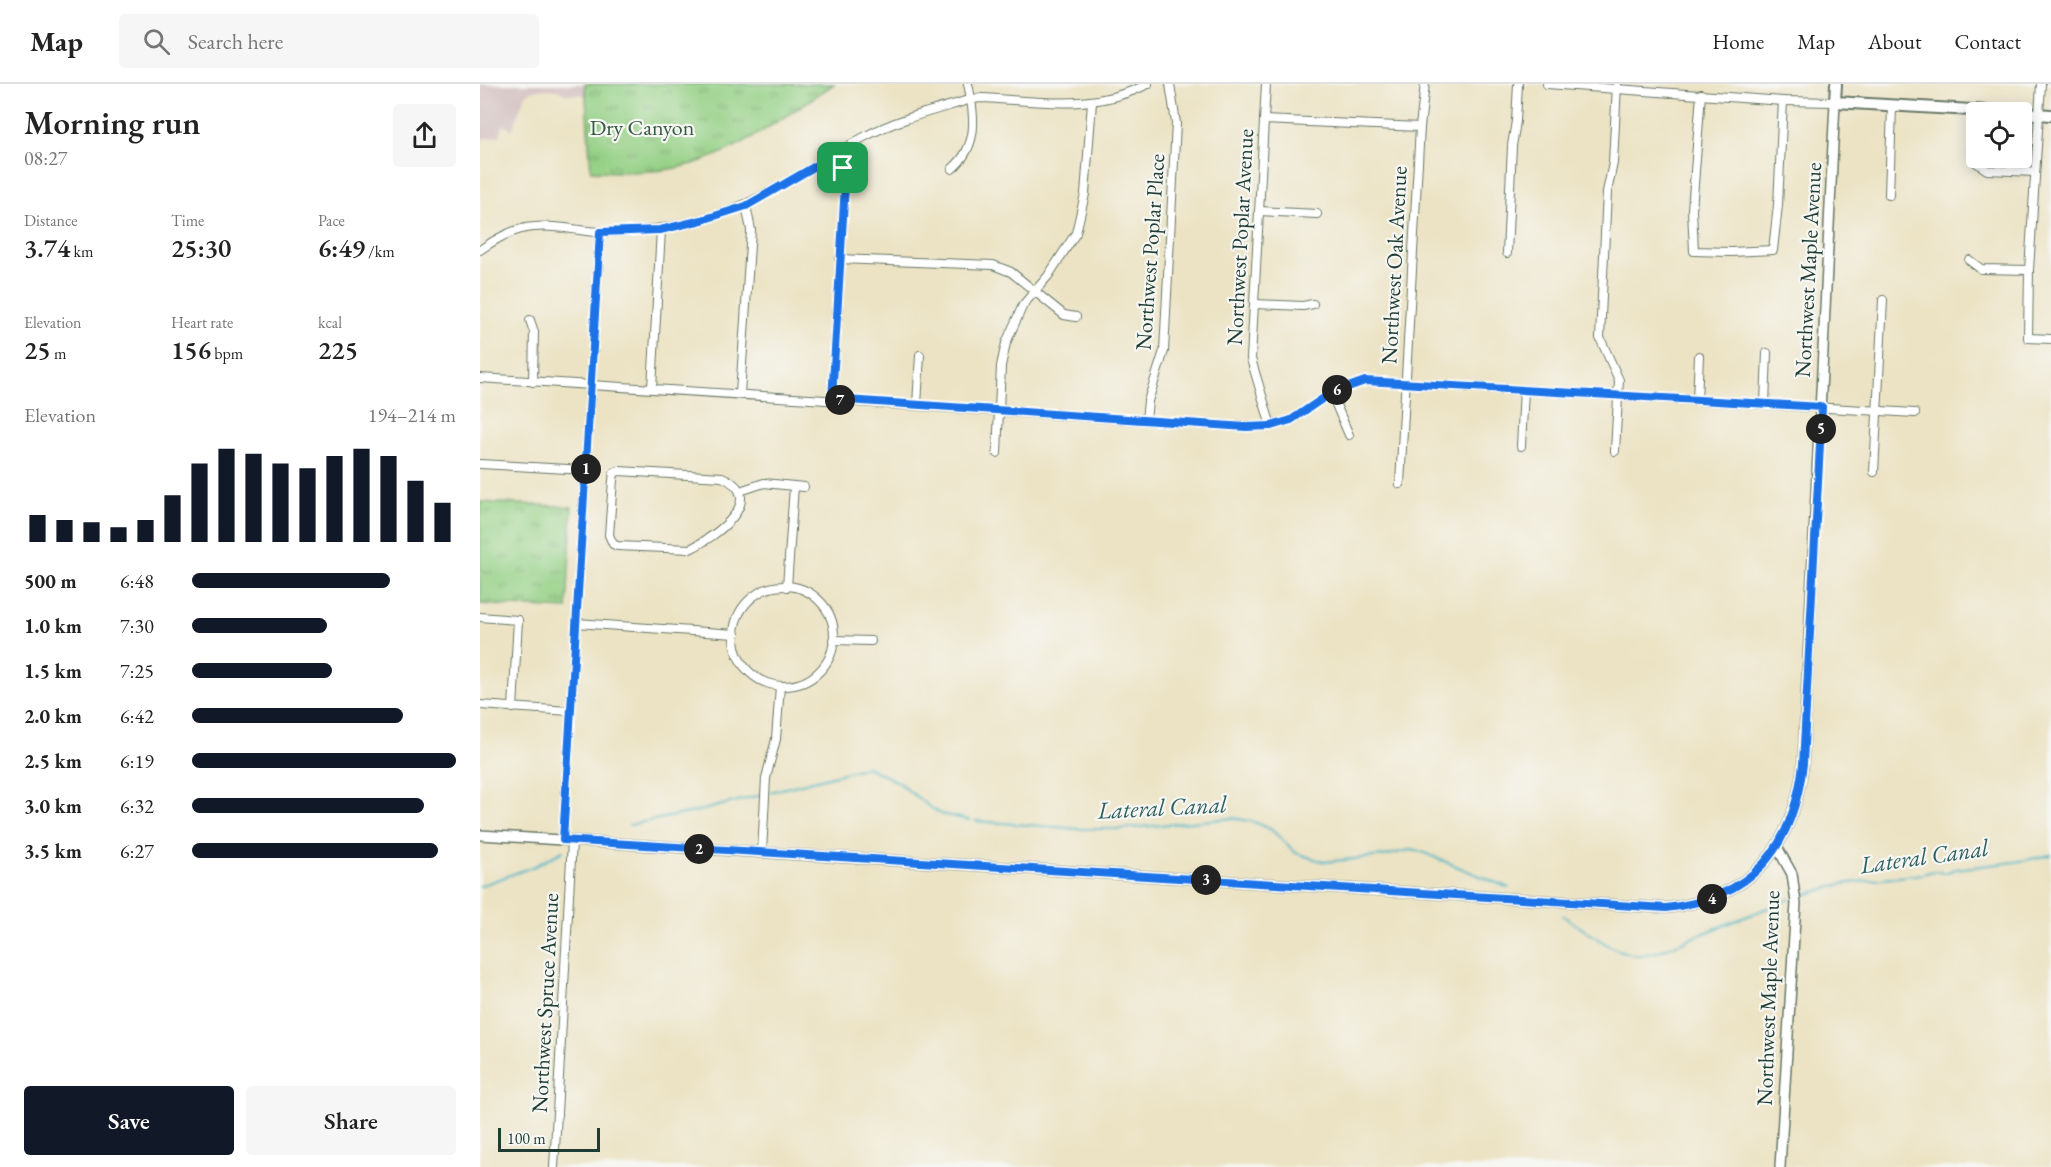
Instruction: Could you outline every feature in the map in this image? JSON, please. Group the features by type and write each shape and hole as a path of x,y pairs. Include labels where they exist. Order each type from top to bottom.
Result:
{"main road":[{"name":"Northwest Maple Avenue","path":"1835,102 1836,84"},
{"path":"1835,102 1966,110"},
{"path":"2032,114 2051,115"}],"street":[{"path":"952,169 960,162 974,135 972,99 968,84"},
{"path":"480,250 514,231 534,226 600,232 660,230 702,220 746,206 865,137 887,127 972,99 1092,102 1112,99 1148,84"},
{"name":"Northwest Poplar Place","path":"1146,420 1148,401 1164,351 1176,123 1170,84"},
{"name":"Northwest Poplar Avenue","path":"1266,84 1251,359 1271,426"},
{"name":"Northwest Oak Avenue","path":"1400,484 1420,127 1425,84"},
{"path":"1507,254 1512,146 1518,84"},
{"path":"1547,84 1617,86 1783,101 1835,102"},
{"path":"2042,84 2038,114 2029,270 2028,338 2051,339"},
{"path":"1615,451 1619,380 1600,338 1607,192 1613,162 1617,86"},
{"path":"1701,94 1692,210 1694,251 1773,250 1778,205 1783,101"},
{"path":"997,453 1001,366 1006,343 1023,305 1058,263 1076,233 1085,194 1092,102"},
{"name":"Northwest Maple Avenue","path":"1780,1167 1796,903 1792,874 1777,847 1800,795 1803,764 1835,102"},
{"path":"1889,195 1892,107"},
{"path":"1264,120 1420,127"},
{"path":"832,399 845,185 838,153"},
{"path":"1984,168 2036,172"},
{"path":"740,393 751,230 746,206"},
{"path":"1259,211 1317,214"},
{"path":"652,388 660,230"},
{"name":"Northwest Spruce Avenue","path":"554,1167 570,711 600,232"},
{"path":"839,259 993,265 1011,272 1064,315 1076,317"},
{"path":"1969,260 1981,269 2029,270"},
{"path":"1874,472 1883,300"},
{"path":"1254,304 1303,306 1313,304"},
{"path":"531,320 534,332 533,382"},
{"path":"1765,404 1767,353"},
{"path":"917,405 920,355"},
{"path":"1697,400 1699,356"},
{"path":"480,378 1246,427 1271,426 1291,420 1331,393 1365,381 1915,413"},
{"path":"1521,446 1524,390"},
{"path":"1331,393 1349,435"},
{"path":"480,464 585,470"},
{"path":"619,471 722,477 732,482 740,491 739,510 734,516 699,545 690,549 618,546 610,540 613,480 614,473 619,471"},
{"path":"740,491 764,483 804,487"},
{"path":"787,587 794,486"},
{"path":"775,587 805,591 818,600 827,612 833,628 833,640 827,662 816,675 801,684 780,686 767,684 752,675 741,662 735,646 735,634 739,614 748,602 761,592 775,587"},
{"path":"480,617 518,620 513,708"},
{"path":"576,623 735,634"},
{"path":"833,640 870,641"},
{"path":"762,852 766,778 776,739 780,686"},
{"path":"480,705 570,711"},
{"path":"480,835 1666,908 1689,905 1730,891 1749,879 1777,847"}],"shaded area":[{"path":"480,84 585,84 585,95 564,94 558,90 531,91 525,96 512,130 503,125 500,136 480,139"}],"green space":[{"name":"Dry Canyon","path":"585,84 834,84 735,147 692,164 670,169 630,172 591,171"},
{"path":"480,502 572,507 567,609 480,604"}],"waterway":[{"name":"Lateral Canal","path":"770,792 867,767 898,782 941,814 969,820"},
{"name":"Lateral Canal","path":"629,825 761,795"},
{"name":"Lateral Canal","path":"975,821 1080,829 1120,829 1233,818 1254,822 1272,830 1296,853 1324,862 1384,856 1410,850 1422,852 1509,888"},
{"path":"480,886 535,866 563,851"},
{"name":"Lateral Canal","path":"1804,895 1842,884 1933,871 1945,873 1955,869 2051,855"},
{"name":"Lateral Canal","path":"1562,915 1598,940 1618,950 1640,955 1657,952 1790,899"}],"route":[{"path":"838,153 843,168 845,185 832,399 1246,427 1271,426 1291,420 1331,393 1365,381 1822,407 1800,795 1777,847 1749,879 1730,891 1689,905 1666,908 563,840 600,232 660,230 746,206 838,153"}]}
